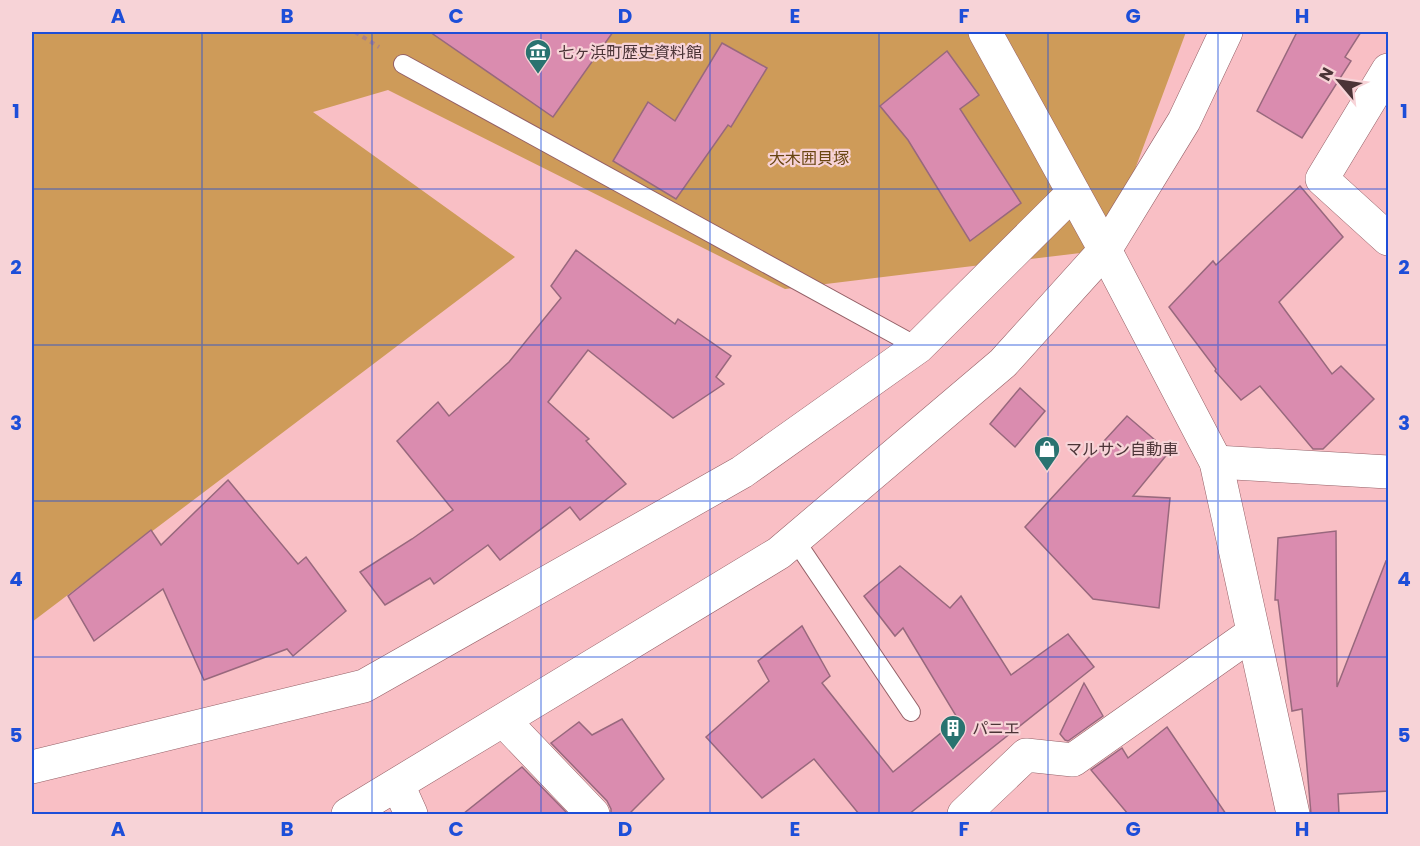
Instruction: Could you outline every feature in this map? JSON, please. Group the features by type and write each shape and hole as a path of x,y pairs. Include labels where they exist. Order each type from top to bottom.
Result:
{"street":[{"path":"985,32 1105,250 1216,462 1293,814"},
{"path":"348,814 779,553 1003,363 1105,250 1184,121 1226,32"},
{"path":"1389,70 1322,179 1389,239"},
{"path":"32,767 364,686 742,472 918,347 1074,193"},
{"path":"1216,462 1389,472"},
{"path":"964,814 1026,755 1073,760 1253,633"},
{"path":"504,721 593,814"},
{"path":"398,785 411,814"}],"lane":[{"path":"403,64 918,347"},
{"path":"795,540 911,712"}],"green space":[{"name":"大木囲貝塚","path":"32,32 1186,32 1105,250 785,289 388,90 313,112 515,257 32,622"}],"building":[{"name":"七ヶ浜町歴史資料館","path":"430,32 613,32 553,117"},
{"path":"1297,32 1361,32 1345,57 1351,61 1302,138 1257,111"},
{"path":"722,43 767,68 731,127 728,125 676,199 613,161 648,102 675,121"},
{"path":"947,51 979,95 960,109 1021,203 970,241 908,140 880,106"},
{"path":"1300,186 1343,237 1279,302 1332,374 1341,366 1374,399 1323,449 1313,449 1260,386 1241,400 1215,371 1216,369 1169,307 1213,261 1216,265"},
{"path":"576,250 675,324 678,319 731,356 716,377 724,384 673,418 588,350 548,402 589,439 586,441 626,484 580,520 570,507 500,560 488,545 434,584 430,578 385,605 360,572 453,510 397,441 438,402 449,416 509,362 561,298 551,286"},
{"path":"1020,388 1045,411 1015,447 990,424"},
{"path":"1127,416 1169,452 1133,496 1170,498 1159,608 1093,599 1025,527"},
{"path":"228,480 298,564 306,557 346,611 293,656 287,649 204,680 163,589 94,641 68,596 151,530 161,545"},
{"path":"1336,531 1337,687 1386,561 1389,562 1389,791 1338,794 1339,814 1311,814 1302,709 1292,711 1278,600 1275,600 1278,538"},
{"path":"900,566 950,608 961,596 1011,675 1068,634 1094,667 909,814 859,814 814,759 762,798 706,737 769,681 758,661 802,626 830,676 822,683 893,772 958,719 903,628 895,636 864,596"},
{"path":"1084,683 1103,716 1068,741 1060,734"},
{"path":"622,719 664,779 629,814 611,814 607,801 551,743 579,722 592,735"},
{"path":"1167,727 1226,814 1128,814 1091,770 1122,748 1128,758"},
{"path":"522,767 568,814 463,814"}],"place":[{"name":"七ヶ浜町歴史資料館","path":"538,75"},
{"name":"マルサン自動車","path":"1047,472"},
{"name":"パニエ","path":"953,751"}]}
